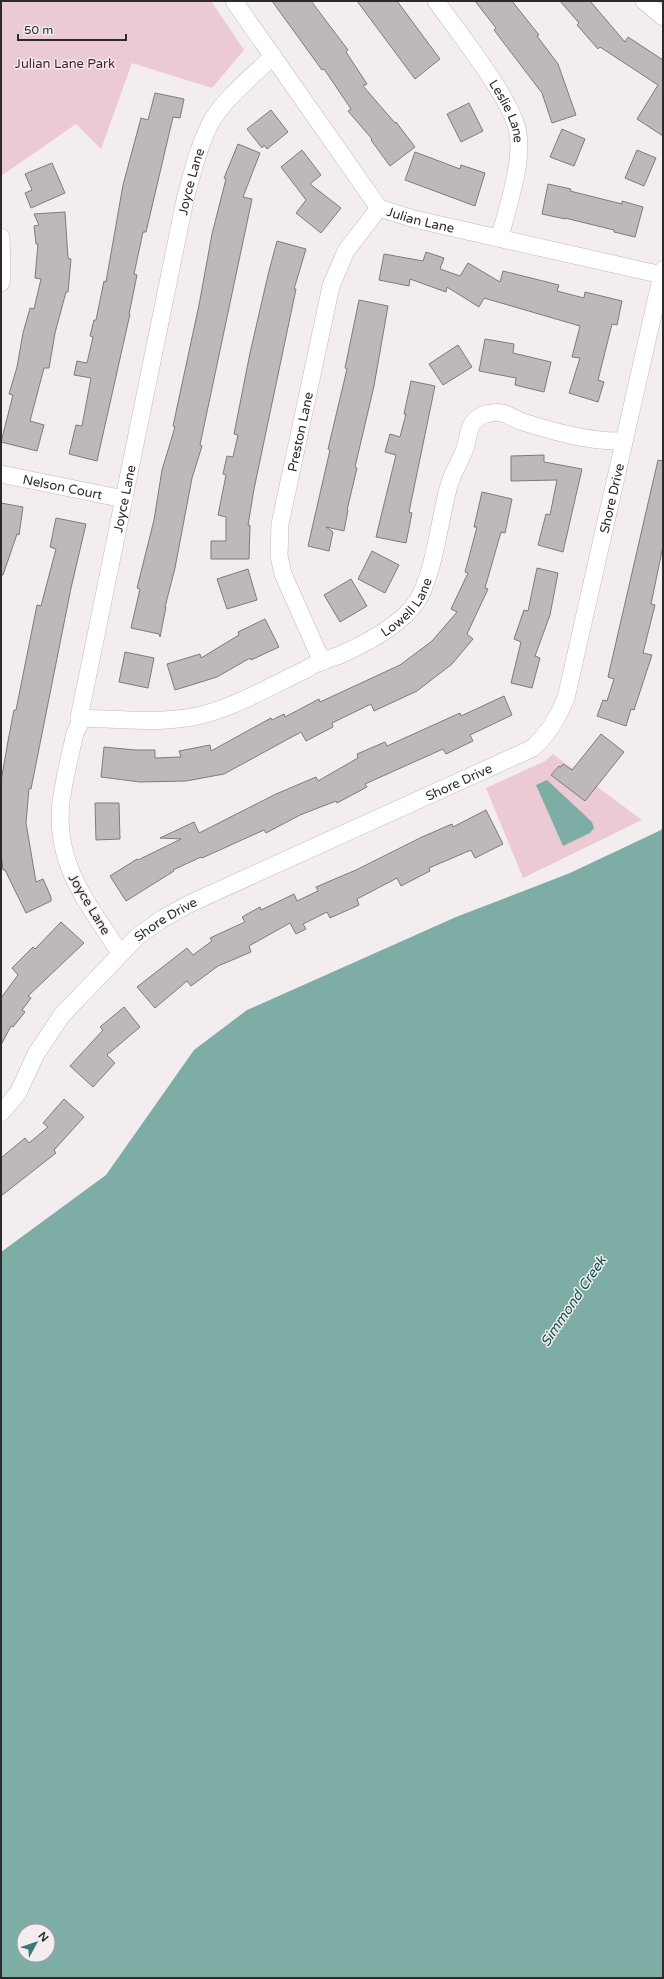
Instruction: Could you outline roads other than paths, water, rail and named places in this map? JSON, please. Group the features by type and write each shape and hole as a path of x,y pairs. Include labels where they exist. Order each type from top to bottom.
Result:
{"street":[{"name":"Julian Lane","path":"234,1 379,208 414,220 662,272"},
{"name":"Leslie Lane","path":"436,1 493,82 513,117 518,133 518,161 500,238"},
{"path":"644,1 663,17"},
{"name":"Joyce Lane","path":"120,953 76,885 69,869 62,844 60,826 61,802 75,733 80,723 79,718 185,200 199,150 210,123 221,107 273,56"},
{"name":"Preston Lane","path":"322,662 283,574 279,556 280,524 331,286 346,251 379,208"},
{"path":"1,237 1,283"},
{"name":"Shore Drive","path":"1,1113 18,1093 36,1054 62,1014 120,953 138,936 162,919 191,903 533,748 545,738 556,722 566,698 662,272"},
{"name":"Lowell Lane","path":"79,718 155,721 187,718 225,707 307,669 312,665 348,651 386,631 415,604 422,594 432,567 453,471 465,450 469,429 476,421 485,415 500,412 508,414 522,422 602,442 624,441"},
{"name":"Nelson Court","path":"1,474 124,499"}],"water":[{"path":"547,780 592,822 594,828 590,833 563,846 536,785"},
{"name":"Simmond Creek","path":"663,826 663,1978 1,1978 1,1252 106,1175 194,1050 247,1010 456,917 570,873 661,830"}],"park label":[{"name":"Julian Lane Park","path":"65,63"}]}
